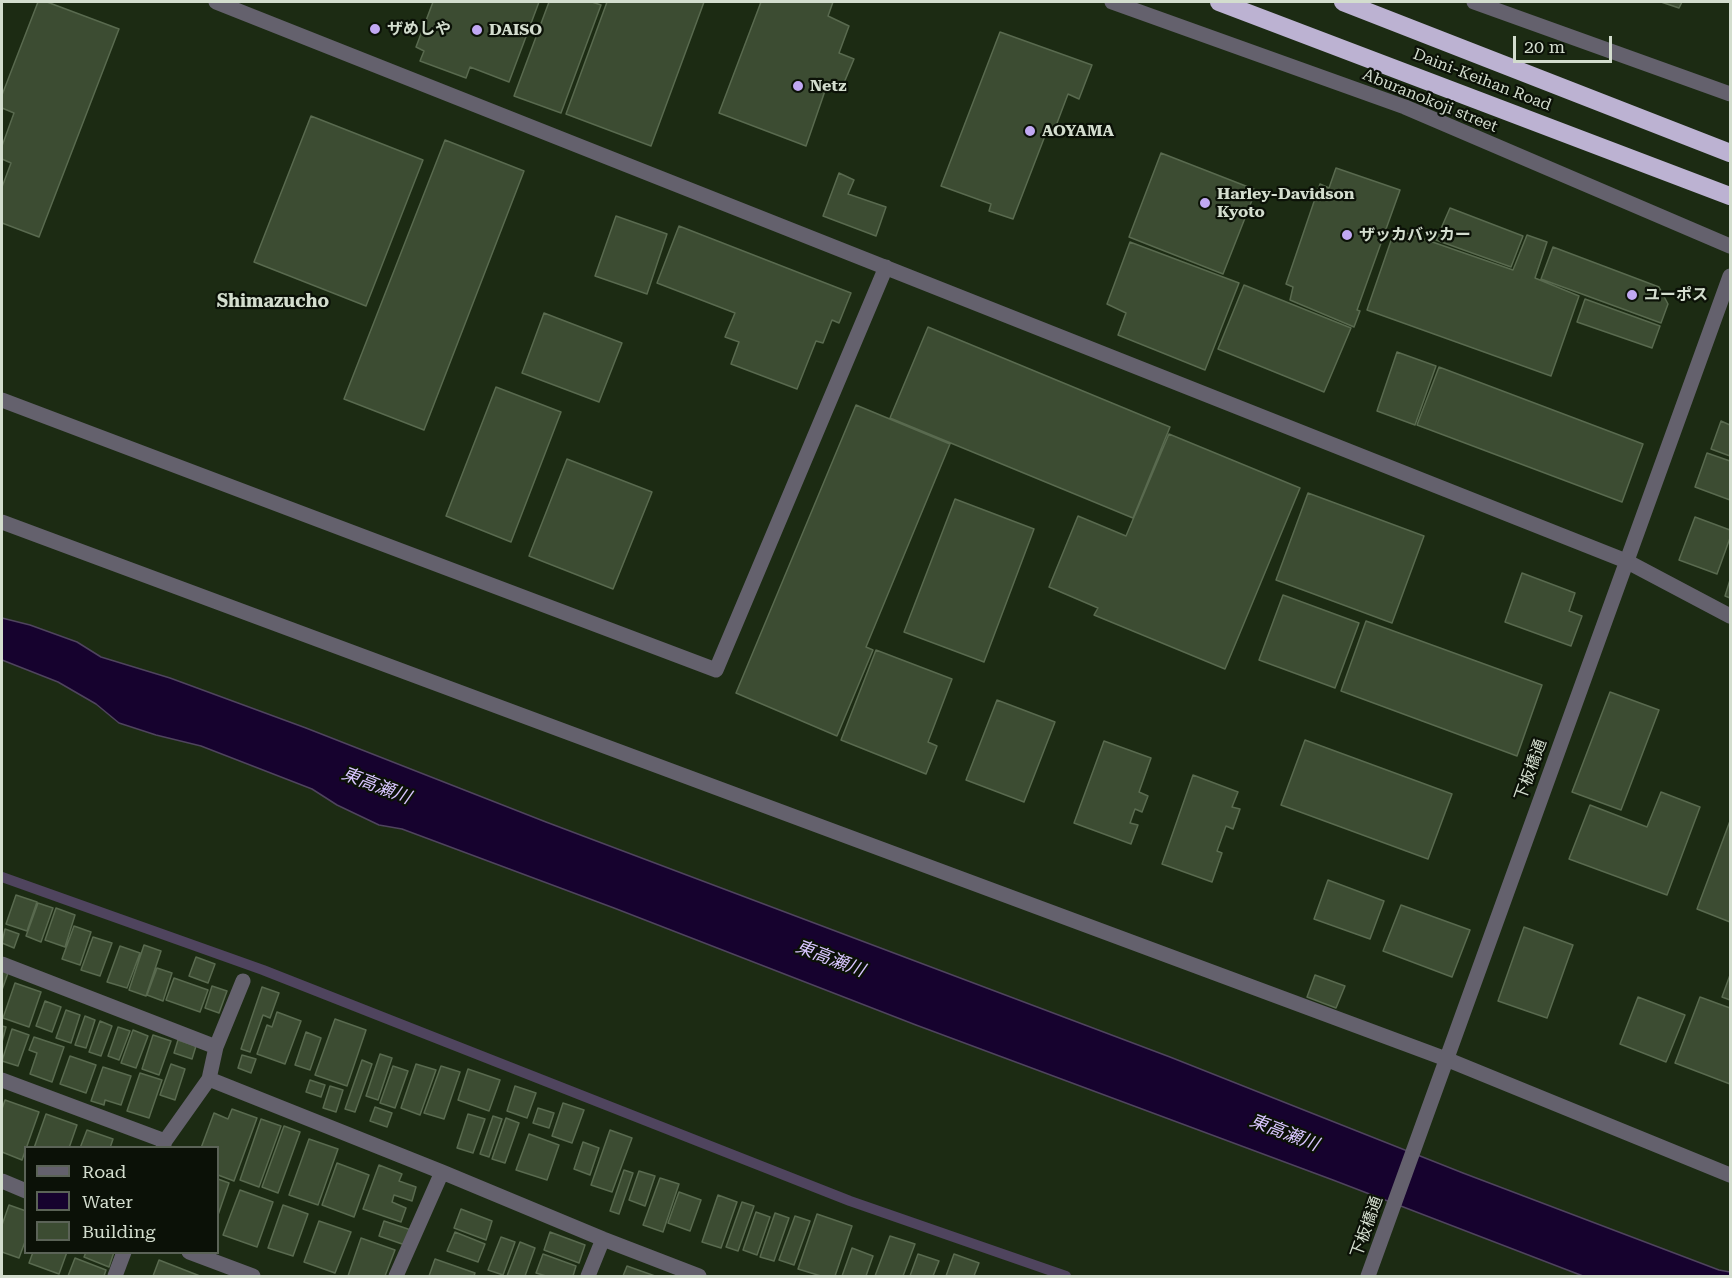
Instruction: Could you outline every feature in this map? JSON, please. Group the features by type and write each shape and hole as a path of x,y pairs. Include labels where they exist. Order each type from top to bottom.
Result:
{"highway":[{"name":"Daini-Keihan Road","path":"1219,2 1731,196"},
{"name":"Daini-Keihan Road","path":"1343,2 1731,153"}],"street":[{"path":"216,2 1626,561 1731,616"},
{"name":"Aburanokoji street","path":"1112,2 1405,107 1731,246"},
{"path":"1474,2 1731,94"},
{"path":"2,400 716,670 886,267"},
{"name":"下板橋通","path":"1368,1275 1731,276"},
{"path":"2,522 1731,1175"},
{"path":"2,964 216,1047"},
{"path":"2,1080 164,1144 209,1079 216,1047 243,981"},
{"path":"209,1079 699,1276"},
{"path":"396,1276 442,1172"},
{"path":"2,1182 24,1190"},
{"path":"588,1276 603,1239"},
{"path":"115,1276 123,1254"},
{"path":"194,1254 253,1276"}],"water":[{"name":"東高瀬川","path":"2,618 30,625 77,642 101,657 170,678 306,728 546,822 1170,1057 1463,1173 1719,1270 1730,1272 1730,1276 1583,1276 916,1025 614,908 402,829 379,825 337,805 312,789 201,746 119,723 96,704 58,682 2,660"}],"building":[{"path":"38,2 47,2 119,29 39,237 2,223 2,187 11,163 2,159 2,146 14,113 2,108 2,95"},
{"name":"DAISO","path":"433,2 539,2 509,82 470,67 466,78 420,61 424,51 416,47"},
{"path":"549,2 592,2 601,5 561,113 514,96"},
{"path":"607,2 704,2 651,146 566,114"},
{"path":"761,2 833,2 828,16 849,26 839,53 854,59 841,90 827,85 806,146 719,113"},
{"path":"1661,2 1682,2 1679,8"},
{"path":"1000,32 1092,65 1079,99 1068,94 1054,131 1048,128 1013,219 989,211 991,204 941,186"},
{"path":"311,116 423,160 366,306 254,262"},
{"path":"445,140 524,171 424,430 344,399"},
{"path":"1161,153 1256,190 1223,274 1129,237"},
{"path":"1336,168 1400,190 1357,310 1360,311 1354,327 1290,300 1293,287 1286,284 1320,184 1329,188"},
{"path":"839,173 854,180 848,194 886,207 876,236 823,216"},
{"path":"1450,208 1523,236 1511,267 1436,240"},
{"path":"616,216 667,234 647,294 595,276"},
{"path":"679,226 851,293 839,323 832,320 823,343 816,341 797,389 731,364 739,342 725,337 735,313 657,283"},
{"path":"1395,229 1513,270 1527,235 1547,242 1535,278 1579,296 1551,376 1367,310"},
{"path":"1130,242 1239,283 1205,370 1118,335 1126,313 1107,304"},
{"path":"1553,247 1659,287 1668,304 1661,323 1541,279"},
{"path":"1244,285 1351,328 1324,392 1218,349"},
{"path":"1585,299 1660,326 1652,348 1577,322"},
{"path":"544,313 622,343 599,402 522,373"},
{"path":"928,327 1170,427 1133,518 890,418"},
{"path":"1397,352 1436,366 1415,425 1377,411"},
{"path":"1439,367 1643,444 1622,502 1417,425"},
{"path":"496,387 561,412 511,542 446,516"},
{"path":"856,405 950,444 866,647 873,650 837,736 736,693"},
{"path":"1721,421 1730,425 1730,456 1711,449"},
{"path":"1169,434 1300,488 1225,669 1094,615 1098,608 1049,587 1078,516 1126,536"},
{"path":"1707,453 1730,461 1730,500 1695,487"},
{"path":"567,459 652,492 613,589 529,556"},
{"path":"1308,493 1424,536 1392,623 1276,580"},
{"path":"955,499 1034,529 984,662 904,632"},
{"path":"1695,517 1730,530 1730,538 1717,574 1679,560"},
{"path":"1522,573 1575,593 1569,611 1582,616 1571,646 1505,622"},
{"path":"1730,580 1730,598 1725,596"},
{"path":"1283,595 1359,623 1335,688 1259,660"},
{"path":"1366,621 1542,685 1517,756 1341,691"},
{"path":"876,650 952,679 928,742 937,746 926,774 841,740"},
{"path":"1610,692 1659,710 1621,810 1572,792"},
{"path":"997,700 1055,722 1024,802 966,780"},
{"path":"1305,740 1452,794 1428,859 1281,805"},
{"path":"1104,741 1151,758 1139,792 1148,796 1142,812 1135,809 1130,823 1138,825 1131,844 1074,823"},
{"path":"1193,775 1238,792 1232,807 1240,809 1233,829 1226,826 1217,851 1222,853 1212,882 1162,864"},
{"path":"1661,792 1700,807 1667,895 1569,859 1590,805 1647,827"},
{"path":"1730,821 1730,922 1697,909"},
{"path":"1328,880 1384,901 1370,939 1314,919"},
{"path":"16,895 37,902 27,931 6,924"},
{"path":"38,903 53,908 41,942 26,936"},
{"path":"1401,905 1470,930 1452,977 1383,951"},
{"path":"56,908 75,915 65,947 45,940"},
{"path":"74,926 91,932 80,965 62,959"},
{"path":"1524,927 1573,945 1547,1018 1498,1001"},
{"path":"5,929 19,934 14,948 2,943"},
{"path":"93,937 112,943 100,976 81,970"},
{"path":"144,945 161,951 146,996 129,990"},
{"path":"120,946 140,953 127,988 107,982"},
{"path":"196,957 215,964 208,983 189,976"},
{"path":"157,968 172,973 163,1001 147,995"},
{"path":"2,971 8,973 2,990"},
{"path":"1315,975 1345,986 1336,1008 1307,997"},
{"path":"1730,975 1730,1000 1722,997"},
{"path":"174,978 208,990 200,1012 166,1000"},
{"path":"15,983 41,992 29,1027 3,1018"},
{"path":"212,986 227,991 219,1013 205,1008"},
{"path":"262,987 279,993 270,1018 263,1015 250,1052 241,1049"},
{"path":"1638,997 1685,1015 1666,1062 1620,1044"},
{"path":"1700,997 1730,1008 1730,1084 1675,1063"},
{"path":"45,1001 61,1007 52,1032 36,1026"},
{"path":"66,1010 80,1015 71,1043 56,1038"},
{"path":"277,1012 301,1021 285,1064 257,1054 267,1025 272,1027"},
{"path":"85,1016 95,1020 86,1048 75,1045"},
{"path":"335,1019 366,1030 347,1086 315,1075"},
{"path":"100,1021 112,1026 101,1056 89,1052"},
{"path":"2,1026 6,1027 2,1042"},
{"path":"118,1027 130,1031 119,1060 108,1056"},
{"path":"12,1029 29,1035 18,1066 2,1061"},
{"path":"133,1030 148,1036 136,1068 121,1063"},
{"path":"306,1032 321,1038 310,1070 295,1065"},
{"path":"153,1035 171,1041 159,1075 142,1069"},
{"path":"34,1037 64,1047 52,1082 30,1074 37,1053 29,1050"},
{"path":"178,1040 196,1046 192,1059 174,1053"},
{"path":"380,1054 392,1058 378,1100 366,1096"},
{"path":"242,1055 256,1059 251,1073 238,1068"},
{"path":"70,1056 96,1065 86,1093 60,1084"},
{"path":"362,1060 372,1064 355,1112 345,1109"},
{"path":"171,1064 185,1069 175,1100 160,1095"},
{"path":"416,1064 436,1070 420,1115 401,1108"},
{"path":"393,1066 408,1071 395,1108 380,1103"},
{"path":"441,1066 460,1072 444,1119 424,1113"},
{"path":"103,1067 131,1076 121,1105 105,1100 104,1105 91,1101"},
{"path":"468,1069 500,1080 489,1111 458,1100"},
{"path":"140,1073 162,1080 149,1118 127,1111"},
{"path":"310,1080 325,1085 321,1097 306,1092"},
{"path":"330,1086 343,1090 336,1112 323,1108"},
{"path":"515,1086 536,1093 527,1118 507,1111"},
{"path":"5,1100 39,1112 27,1146 24,1146 22,1160 2,1152 2,1109"},
{"path":"563,1103 584,1110 572,1143 552,1136"},
{"path":"375,1107 392,1113 387,1127 370,1121"},
{"path":"538,1108 554,1113 549,1128 533,1123"},
{"path":"232,1109 257,1118 234,1181 219,1175 219,1146 202,1146 214,1113 228,1119"},
{"path":"46,1114 77,1125 70,1146 35,1146"},
{"path":"468,1114 485,1119 473,1153 457,1148"},
{"path":"493,1116 502,1119 489,1157 480,1154"},
{"path":"506,1118 519,1123 505,1163 492,1159"},
{"path":"261,1119 281,1126 259,1187 240,1180"},
{"path":"284,1126 300,1132 278,1193 262,1187"},
{"path":"87,1130 113,1139 111,1146 81,1146"},
{"path":"610,1130 632,1138 612,1192 591,1185"},
{"path":"529,1134 559,1145 547,1180 516,1170"},
{"path":"309,1139 338,1149 318,1205 289,1195"},
{"path":"583,1142 599,1148 590,1175 574,1169"},
{"path":"337,1163 369,1175 354,1217 322,1205"},
{"path":"379,1165 402,1174 399,1181 416,1187 412,1201 394,1195 392,1202 406,1208 401,1222 363,1209"},
{"path":"624,1170 633,1173 619,1214 610,1211"},
{"path":"639,1171 655,1176 645,1206 629,1200"},
{"path":"660,1178 679,1184 663,1232 643,1225"},
{"path":"219,1179 229,1183 219,1212"},
{"path":"240,1190 273,1202 257,1247 223,1235"},
{"path":"679,1192 701,1200 690,1231 668,1223"},
{"path":"718,1195 737,1202 721,1248 702,1242"},
{"path":"742,1202 754,1206 738,1251 726,1247"},
{"path":"9,1205 24,1210 24,1244 19,1258 2,1252 2,1225"},
{"path":"283,1205 308,1214 293,1256 268,1248"},
{"path":"461,1209 492,1221 486,1240 454,1228"},
{"path":"756,1212 770,1217 757,1255 743,1250"},
{"path":"775,1213 789,1218 774,1261 760,1257"},
{"path":"817,1214 852,1226 835,1276 821,1276 798,1269"},
{"path":"795,1216 810,1221 794,1265 779,1260"},
{"path":"319,1221 351,1232 335,1273 304,1262"},
{"path":"384,1221 411,1230 405,1245 379,1236"},
{"path":"455,1232 485,1244 478,1262 447,1251"},
{"path":"550,1232 585,1245 579,1263 544,1250"},
{"path":"890,1236 915,1244 903,1276 875,1276"},
{"path":"501,1237 515,1242 503,1275 488,1270"},
{"path":"361,1238 395,1250 385,1276 348,1276"},
{"path":"520,1242 535,1248 525,1276 507,1276"},
{"path":"852,1248 873,1256 866,1276 842,1276"},
{"path":"32,1254 66,1254 59,1274 29,1263"},
{"path":"85,1254 113,1254 109,1267 84,1257"},
{"path":"543,1254 576,1266 573,1276 546,1276 536,1273"},
{"path":"918,1254 939,1261 933,1276 910,1276"},
{"path":"954,1254 979,1263 974,1276 946,1276"},
{"path":"75,1258 106,1270 104,1276 68,1276"},
{"path":"435,1259 475,1273 474,1276 429,1276"},
{"path":"159,1260 200,1276 153,1276"},
{"path":"627,1266 655,1276 623,1276"}],"waterway":[{"path":"2,877 263,970 850,1201 1066,1276"}],"place":[{"name":"ザめしや","path":"375,29"},
{"name":"DAISO","path":"477,30"},
{"name":"Netz","path":"798,86"},
{"name":"AOYAMA","path":"1030,131"},
{"name":"Harley-Davidson Kyoto","path":"1205,203"},
{"name":"ザッカバッカー","path":"1347,235"},
{"name":"ユーポス","path":"1632,295"}],"district":[{"name":"Shimazucho","path":"273,302"}]}
